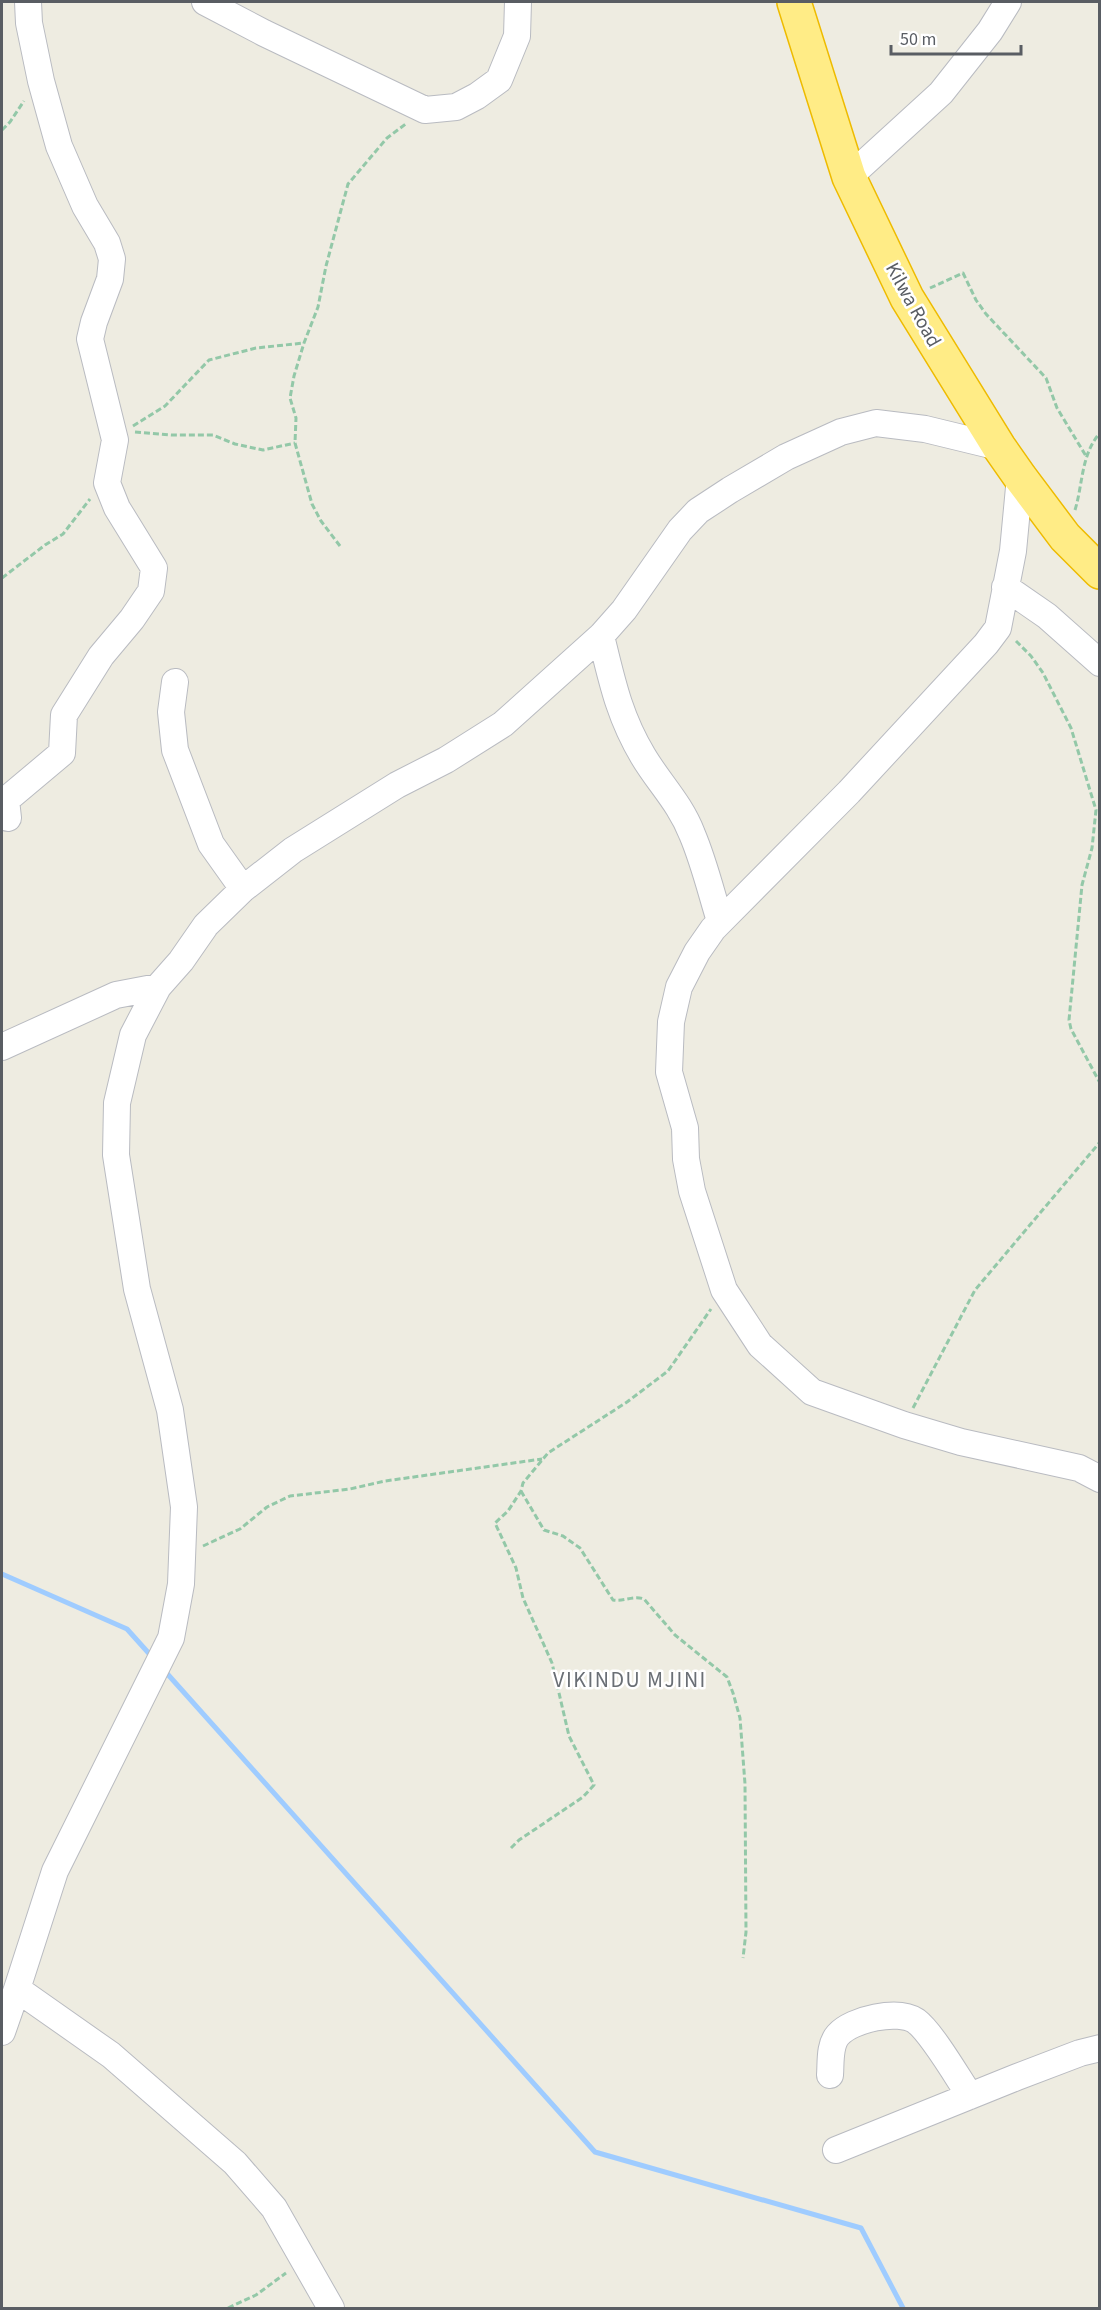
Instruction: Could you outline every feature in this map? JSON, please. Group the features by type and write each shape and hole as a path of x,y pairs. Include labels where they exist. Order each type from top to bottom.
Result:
{"highway":[{"name":"Kilwa Road","path":"794,2 849,177 907,298 1020,477 1065,537 1100,572"}],"street":[{"path":"8,818 6,800 62,753 64,715 101,656 132,619 151,591 154,568 117,508 107,483 120,436 90,339 110,279 112,259 107,243 85,206 60,146 41,81 29,23 28,2"},
{"path":"205,2 264,33 425,110 456,107 477,96 499,80 517,36 518,2"},
{"path":"849,177 941,93 990,31 1008,2"},
{"path":"2,2032 55,1871 171,1638 181,1584 184,1507 170,1410 137,1289 116,1155 117,1103 133,1035 158,987 181,961 206,925 243,889 293,850 397,785 446,760 503,724 601,636 624,610 680,530 698,511 786,457 841,432 876,423 925,429 999,447"},
{"path":"1020,477 1013,551 998,628 986,644 849,792 720,921 696,952 679,987 671,1022 669,1072 685,1128 686,1160 692,1191 724,1290 760,1345 812,1392 904,1425 961,1442 1079,1468 1100,1479"},
{"path":"1005,587 1047,616 1100,663"},
{"path":"601,636 625,723 645,759 673,796 692,833 720,921"},
{"path":"175,682 171,712 175,750 211,844 243,889"},
{"path":"2,1047 116,995 158,987"},
{"path":"17,1989 111,2055 235,2163 274,2208 331,2308"},
{"path":"830,2075 832,2048 837,2036 848,2027 861,2022 886,2015 899,2016 910,2018 925,2030 970,2096"},
{"path":"836,2150 1080,2053 1100,2048"}],"path":[{"path":"2,130 41,81"},
{"path":"340,546 321,521 312,504 295,443 296,417 290,398 294,376 318,307 326,266 348,184 387,138 425,110"},
{"path":"907,298 963,273 976,300 986,314 1046,378 1057,408 1086,456"},
{"path":"120,436 165,406 209,360 256,348 304,343"},
{"path":"1065,537 1081,489 1086,456 1100,433"},
{"path":"120,436 213,435 235,444 263,450 295,443"},
{"path":"2,578 63,534 86,504 107,483"},
{"path":"998,628 1031,656 1043,673 1071,728 1096,810 1092,848 1082,885 1069,1020 1071,1029 1100,1083"},
{"path":"904,1425 975,1290 1100,1142"},
{"path":"511,1848 519,1840 583,1797 594,1785 569,1736 552,1663 523,1598 516,1568 494,1525 508,1511 521,1491 523,1483 548,1453 627,1402 668,1371 724,1290"},
{"path":"182,1555 240,1529 267,1508 290,1496 350,1490 385,1481 544,1458"},
{"path":"521,1491 544,1530 563,1536 580,1548 613,1600 638,1597 644,1599 675,1635 727,1677 740,1718 745,1784 746,1932 742,1958"},
{"path":"228,2308 256,2295 304,2260"}],"waterway":[{"path":"2,1574 127,1629 153,1658"},
{"path":"163,1669 595,2152 861,2228 903,2308"}],"district":[{"name":"VIKINDU MJINI","path":"630,1680"}]}
